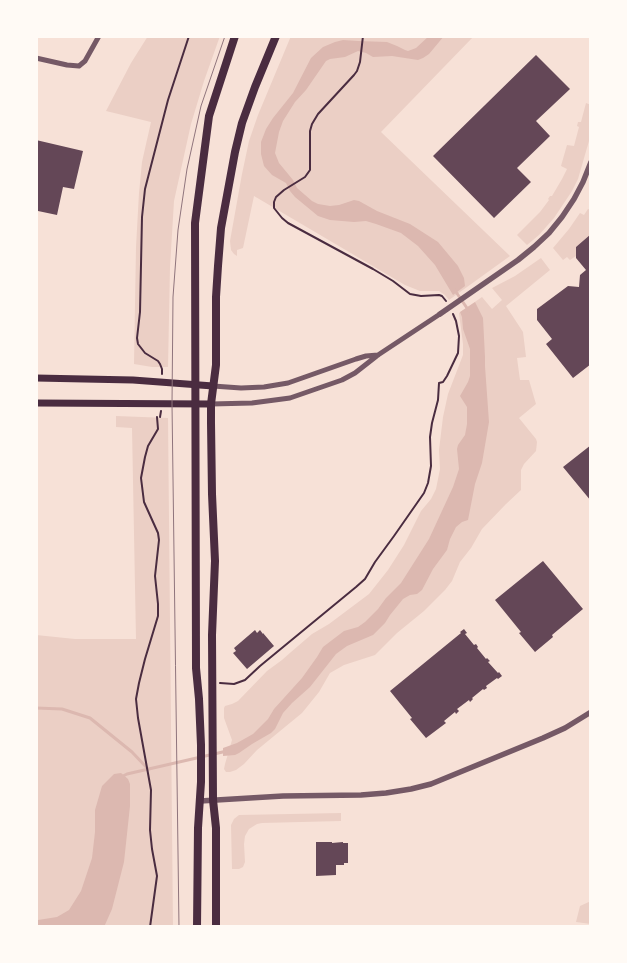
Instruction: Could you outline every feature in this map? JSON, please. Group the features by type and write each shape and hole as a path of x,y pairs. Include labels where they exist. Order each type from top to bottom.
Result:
{"main road":[{"path":"197,927 201,745 196,668 195,224 209,116 235,36"},
{"path":"216,927 212,635 215,561 211,404 216,366 218,266 226,198 242,123 276,36"},
{"path":"36,378 134,380 213,386"},
{"path":"36,403 211,404"}],"street":[{"path":"36,58 79,66 85,61 99,36"},
{"path":"211,404 252,403 290,398 342,380 355,373 534,247 549,233 571,204 590,164"},
{"path":"213,386 241,388 288,383 356,359 378,355"},
{"path":"200,801 283,796 361,795 411,789 431,784 543,738 591,712"}],"path":[{"path":"162,382 160,364 145,353 138,344 137,338 140,312 142,217 146,189 168,100 189,36"},
{"path":"364,36 360,62 354,75 314,119 310,131 310,170 308,174 276,197 274,202 275,210 282,218 373,269 410,294 421,296 439,295 444,298 447,304"},
{"path":"213,683 234,684 245,680 364,579 424,493 431,466 430,437 438,400 439,383 443,382 447,376 458,353 459,336 456,321 451,310"},
{"path":"160,417 161,404"},
{"path":"150,927 157,876 150,830 151,790 136,698 138,683 156,626 159,610 155,576 159,540 158,533 144,502 141,478 148,446 158,430 157,417"}],"shaded area":[{"path":"148,36 220,36 191,124 174,201 170,267 168,367 134,364 139,193 142,162 151,122 106,111 131,63"},
{"path":"291,36 474,36 381,132 510,256 449,300 439,291 420,291 405,285 254,196 243,248 237,250 237,256 234,254 231,250 230,241 249,141"},
{"path":"429,36 444,36 429,54 418,60 392,56 373,57 358,51 345,57 326,61 283,121 275,153 279,163 297,188 312,201 330,206 354,200 359,201 377,211 410,224 438,242 458,266 464,278 465,286 453,295 435,265 418,246 401,233 366,221 330,220 318,216 295,197 286,183 272,175 264,166 261,154 261,142 266,129 293,93 311,58 323,47 343,40 387,42 408,51 416,48"},
{"path":"586,103 591,105 591,134 578,179 554,218 527,245 517,235 540,212 562,179 567,169 561,166 567,145 574,146 579,127 577,126 578,122 581,122"},
{"path":"588,209 591,210 591,234 576,247 576,256 570,260 567,257 563,260 553,248 580,213 584,215"},
{"path":"541,258 550,270 506,306 523,332 526,357 517,358 520,380 529,380 536,404 519,418 537,442 536,451 521,470 521,490 482,529 460,562 452,581 424,611 397,633 375,655 344,665 330,673 319,692 302,713 257,750 244,764 236,770 226,772 224,769 232,740 224,718 225,706 238,701 267,671 312,634 329,624 369,594 388,570 404,545 421,511 431,499 436,489 440,469 439,450 448,394 463,355 459,313 482,297 492,309 502,300 492,288 515,276"},
{"path":"475,302 483,318 489,422 482,463 475,484 468,520 456,527 447,550 433,569 422,590 403,599 385,623 373,635 347,646 336,654 310,687 283,713 271,733 235,755 223,756 223,748 253,734 268,719 274,709 302,678 323,647 344,631 358,627 378,609 401,583 429,539 453,487 459,469 457,449 465,435 467,424 467,407 460,396 470,376 470,349 463,329 460,312"},
{"path":"116,416 168,418 173,927 36,927 36,635 75,639 136,639 132,428 116,427"},
{"path":"121,773 128,779 130,784 130,806 124,862 112,909 104,927 36,927 36,921 57,917 69,910 81,891 92,858 95,810 102,786 114,774"},
{"path":"341,813 341,821 257,824 249,829 245,836 245,862 243,867 232,869 231,825 239,815"},
{"path":"591,901 591,924 576,922 580,906"}],"building":[{"path":"536,55 570,89 536,121 550,136 517,168 531,182 494,218 433,156"},
{"path":"36,140 83,151 74,189 63,187 57,215 36,209"},
{"path":"591,234 591,364 573,378 546,344 552,339 537,320 537,309 568,286 579,287 580,275 586,270 576,258 576,247"},
{"path":"591,445 591,501 563,467"},
{"path":"543,561 583,609 535,652 495,600"},
{"path":"464,629 467,633 465,634 474,645 476,644 486,659 490,661 488,662 502,676 486,686 487,688 472,698 470,702 469,700 457,709 459,711 456,714 455,712 444,721 446,723 426,738 390,691"},
{"path":"255,630 257,633 260,630 274,646 247,669 233,653 236,651 234,648"},
{"path":"316,842 348,843 348,863 336,865 336,875 316,876"}],"waterway":[{"path":"454,289 469,311"},
{"path":"36,708 62,709 90,718 132,752 148,769"},
{"path":"123,778 127,774 227,751"}],"tram line":[{"path":"179,927 172,404 173,297 178,230 187,169 201,106 225,36"}]}
